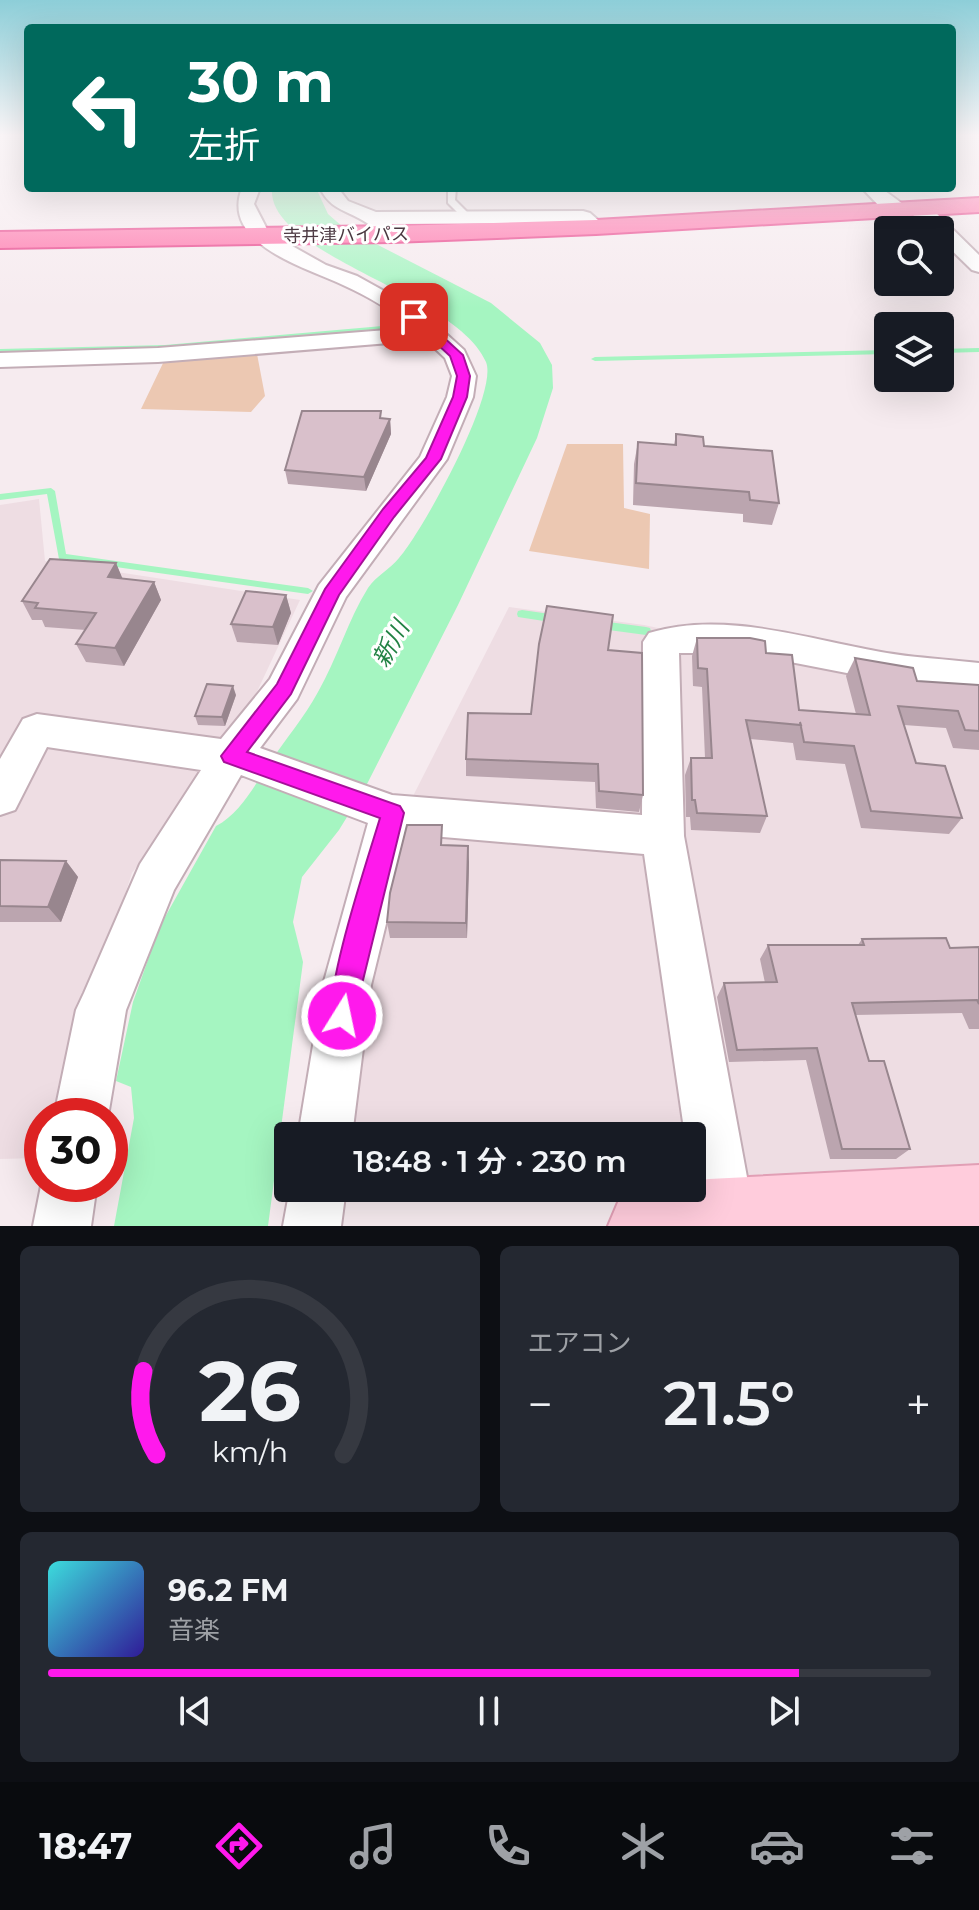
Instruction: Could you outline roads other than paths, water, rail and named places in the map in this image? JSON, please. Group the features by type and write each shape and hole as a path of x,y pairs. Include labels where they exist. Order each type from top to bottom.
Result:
{"highway":[{"name":"寺井津バイパス","path":"0,240 262,237 596,227 979,205"}],"street":[{"path":"84,1098 101,1010 156,879 284,689 331,593 433,459 460,397 464,376 456,355 414,317 350,280 319,269 262,237 247,213 245,204 249,193"},
{"path":"331,193 349,211 373,218 583,217 596,227"},
{"path":"876,193 886,203 926,214 979,266"},
{"path":"373,218 393,234"},
{"path":"0,360 158,355 433,333"},
{"path":"979,677 881,666 787,646 692,636 661,642 663,836 697,1221 979,1202"},
{"path":"0,797 37,730 237,757 384,810 446,820 663,836"},
{"path":"327,1122 347,985 384,810"},
{"path":"62,1226 66,1202"},
{"path":"312,1226 316,1202"}],"lane":[{"path":"452,193 451,201 468,218"}],"water":[{"name":"新川","path":"273,193 318,193 328,214 343,227 491,303 540,343 552,365 553,388 537,438 458,605 366,786 339,830 302,877 293,922 303,962 282,1122 274,1122 274,1181 268,1226 114,1226 118,1202 128,1202 128,1150 134,1118 131,1087 116,1081 133,1002 160,926 216,826 232,815 245,800 312,702 368,588 399,558 424,521 470,431 487,378 486,362 468,337 439,315 299,234 278,212"},
{"path":"394,325 398,329 164,349 0,353 0,349 165,345"}],"waterway":[{"path":"954,351 979,350"},
{"path":"595,359 874,352"},
{"path":"0,497 51,491 62,557 308,591"},
{"path":"522,614 557,619"},
{"path":"601,625 646,631"}]}
